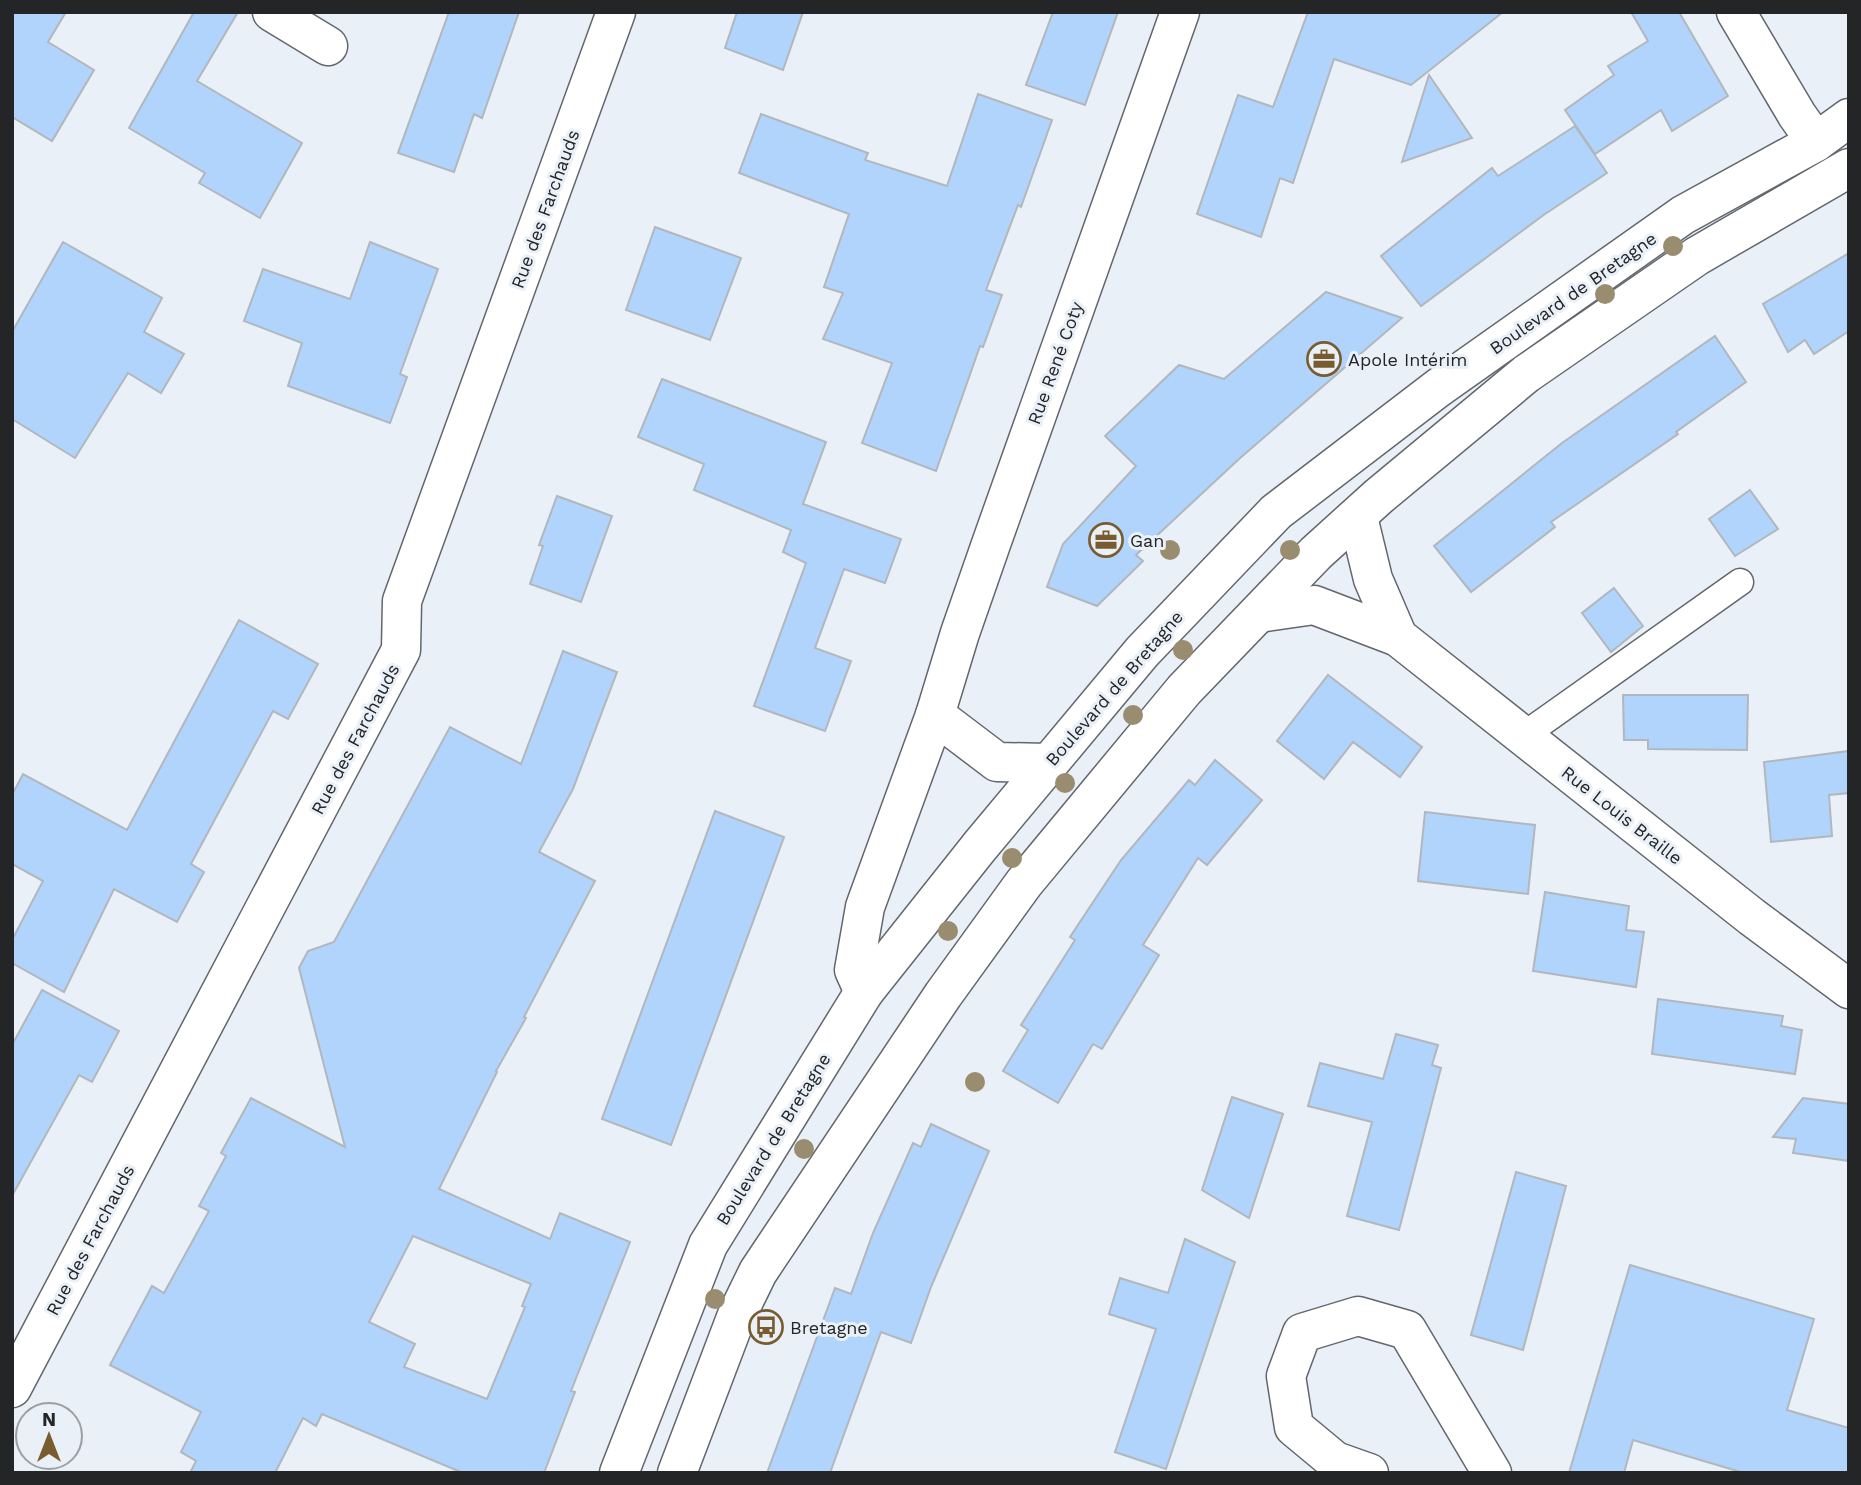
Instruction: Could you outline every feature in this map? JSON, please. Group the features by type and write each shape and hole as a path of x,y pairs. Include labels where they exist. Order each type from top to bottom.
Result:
{"street":[{"path":"272,12 328,46"},
{"name":"Rue des Farchauds","path":"12,1388 401,650 402,601 616,12"},
{"name":"Rue René Coty","path":"864,992 854,970 865,907 935,715 990,544 1180,12"},
{"path":"1736,12 1816,142"},
{"name":"Boulevard de Bretagne","path":"620,1473 708,1245 864,992 1048,763 1142,652 1276,512 1438,388 1683,215 1816,142 1849,118"},
{"path":"677,1473 737,1315 758,1272 943,995 1024,883 1184,690 1316,553 1379,496 1526,374 1697,256 1849,168"},
{"name":"Rue Louis Braille","path":"1358,517 1373,579 1398,637"},
{"name":"Rue Louis Braille","path":"1259,613 1314,605 1398,637 1752,917 1849,989"},
{"path":"935,715 997,762 1048,763"},
{"path":"1369,1473 1335,1461 1294,1427 1286,1376 1302,1334 1358,1316 1407,1330 1492,1473"}],"lane":[{"path":"1523,736 1741,582"}],"building":[{"path":"12,12 66,12 48,42 94,70 52,141 12,117"},
{"path":"194,12 238,12 197,81 302,143 260,218 199,183 205,173 129,128"},
{"path":"449,12 519,12 482,118 474,114 454,172 398,153"},
{"path":"737,12 803,12 783,70 725,48"},
{"path":"1053,12 1118,12 1085,105 1026,85"},
{"path":"1308,12 1503,12 1411,85 1334,59 1293,183 1280,178 1261,237 1197,214 1238,95 1273,107"},
{"path":"1631,12 1679,12 1728,96 1672,131 1661,110 1595,154 1565,110 1614,75 1608,66 1648,41"},
{"path":"1429,75 1472,138 1402,162"},
{"path":"978,94 1052,120 1021,207 1018,205 986,290 1002,295 983,347 980,346 936,471 862,443 892,363 823,339 843,293 824,287 849,214 739,173 761,114 868,153 865,160 947,186"},
{"path":"1575,126 1607,173 1545,214 1421,306 1381,256 1492,168 1498,176"},
{"path":"655,227 741,258 710,340 626,310"},
{"path":"63,242 162,298 144,332 184,354 161,393 128,373 75,458 12,419 12,332"},
{"path":"370,242 438,269 400,374 407,377 390,423 288,386 302,343 244,321 263,269 350,299"},
{"path":"1849,253 1849,331 1814,354 1805,340 1788,352 1763,304"},
{"path":"1326,292 1402,318 1239,459 1136,555 1143,561 1097,606 1047,587 1063,544 1136,466 1105,436 1179,365 1224,379"},
{"path":"1715,336 1746,382 1676,432 1678,434 1551,522 1555,527 1471,592 1434,546 1562,443"},
{"path":"662,379 826,442 803,504 901,539 885,583 844,569 815,648 851,661 825,731 754,706 806,563 783,552 791,530 694,490 704,464 638,437"},
{"path":"1750,490 1778,529 1735,556 1709,519"},
{"path":"557,496 612,516 581,602 530,584 543,546 539,545"},
{"path":"1614,588 1643,626 1611,652 1582,613"},
{"path":"239,620 318,664 288,719 273,711 191,864 204,872 177,922 114,889 64,992 12,963 12,940 43,881 12,864 12,795 23,774 127,830"},
{"path":"563,651 617,672 573,789 539,852 595,881 524,1017 526,1018 496,1071 439,1189 550,1239 560,1213 630,1242 571,1391 575,1392 544,1473 463,1473 322,1414 316,1426 303,1418 275,1473 190,1473 196,1461 181,1452 201,1412 110,1365 152,1286 164,1293 209,1211 199,1206 226,1156 221,1153 251,1098 345,1147 299,968 308,951 334,942 450,727 521,764","holes":["413,1236 531,1284 522,1306 525,1307 487,1399 404,1367 415,1344 369,1322"]},
{"path":"1328,675 1422,747 1400,777 1353,742 1324,779 1277,741"},
{"path":"1623,695 1748,695 1747,750 1648,749 1648,740 1624,740"},
{"path":"1849,751 1849,793 1829,795 1832,836 1771,842 1764,762"},
{"path":"1215,760 1262,800 1207,865 1198,858 1143,945 1159,955 1102,1049 1093,1044 1058,1103 1003,1071 1028,1030 1021,1025 1075,940 1070,937 1121,860 1189,780 1195,785"},
{"path":"715,811 784,837 671,1145 602,1119"},
{"path":"1425,812 1535,825 1528,894 1418,881"},
{"path":"1545,892 1629,906 1626,930 1644,932 1636,987 1533,971"},
{"path":"42,990 119,1031 92,1082 79,1075 12,1196 12,1045"},
{"path":"1658,999 1783,1016 1781,1026 1802,1030 1795,1074 1652,1054"},
{"path":"1396,1034 1438,1045 1432,1065 1441,1068 1399,1230 1347,1216 1372,1122 1308,1106 1320,1063 1383,1079"},
{"path":"1232,1097 1283,1114 1249,1218 1202,1190"},
{"path":"1803,1098 1849,1104 1849,1161 1793,1153 1796,1139 1773,1137"},
{"path":"931,1124 989,1151 931,1287 911,1343 881,1332 830,1473 767,1473 835,1288 851,1294 873,1233 913,1143 921,1147"},
{"path":"1516,1172 1566,1186 1523,1350 1471,1335"},
{"path":"1185,1239 1235,1262 1166,1469 1115,1452 1156,1329 1109,1314 1120,1278 1168,1293"},
{"path":"1630,1265 1814,1319 1787,1410 1849,1428 1849,1473 1744,1473 1633,1440 1624,1473 1569,1473"}],"place":[{"name":"Apole Intérim","path":"1324,359"},
{"name":"Gan","path":"1106,540"},
{"name":"Bretagne","path":"766,1327"}]}
